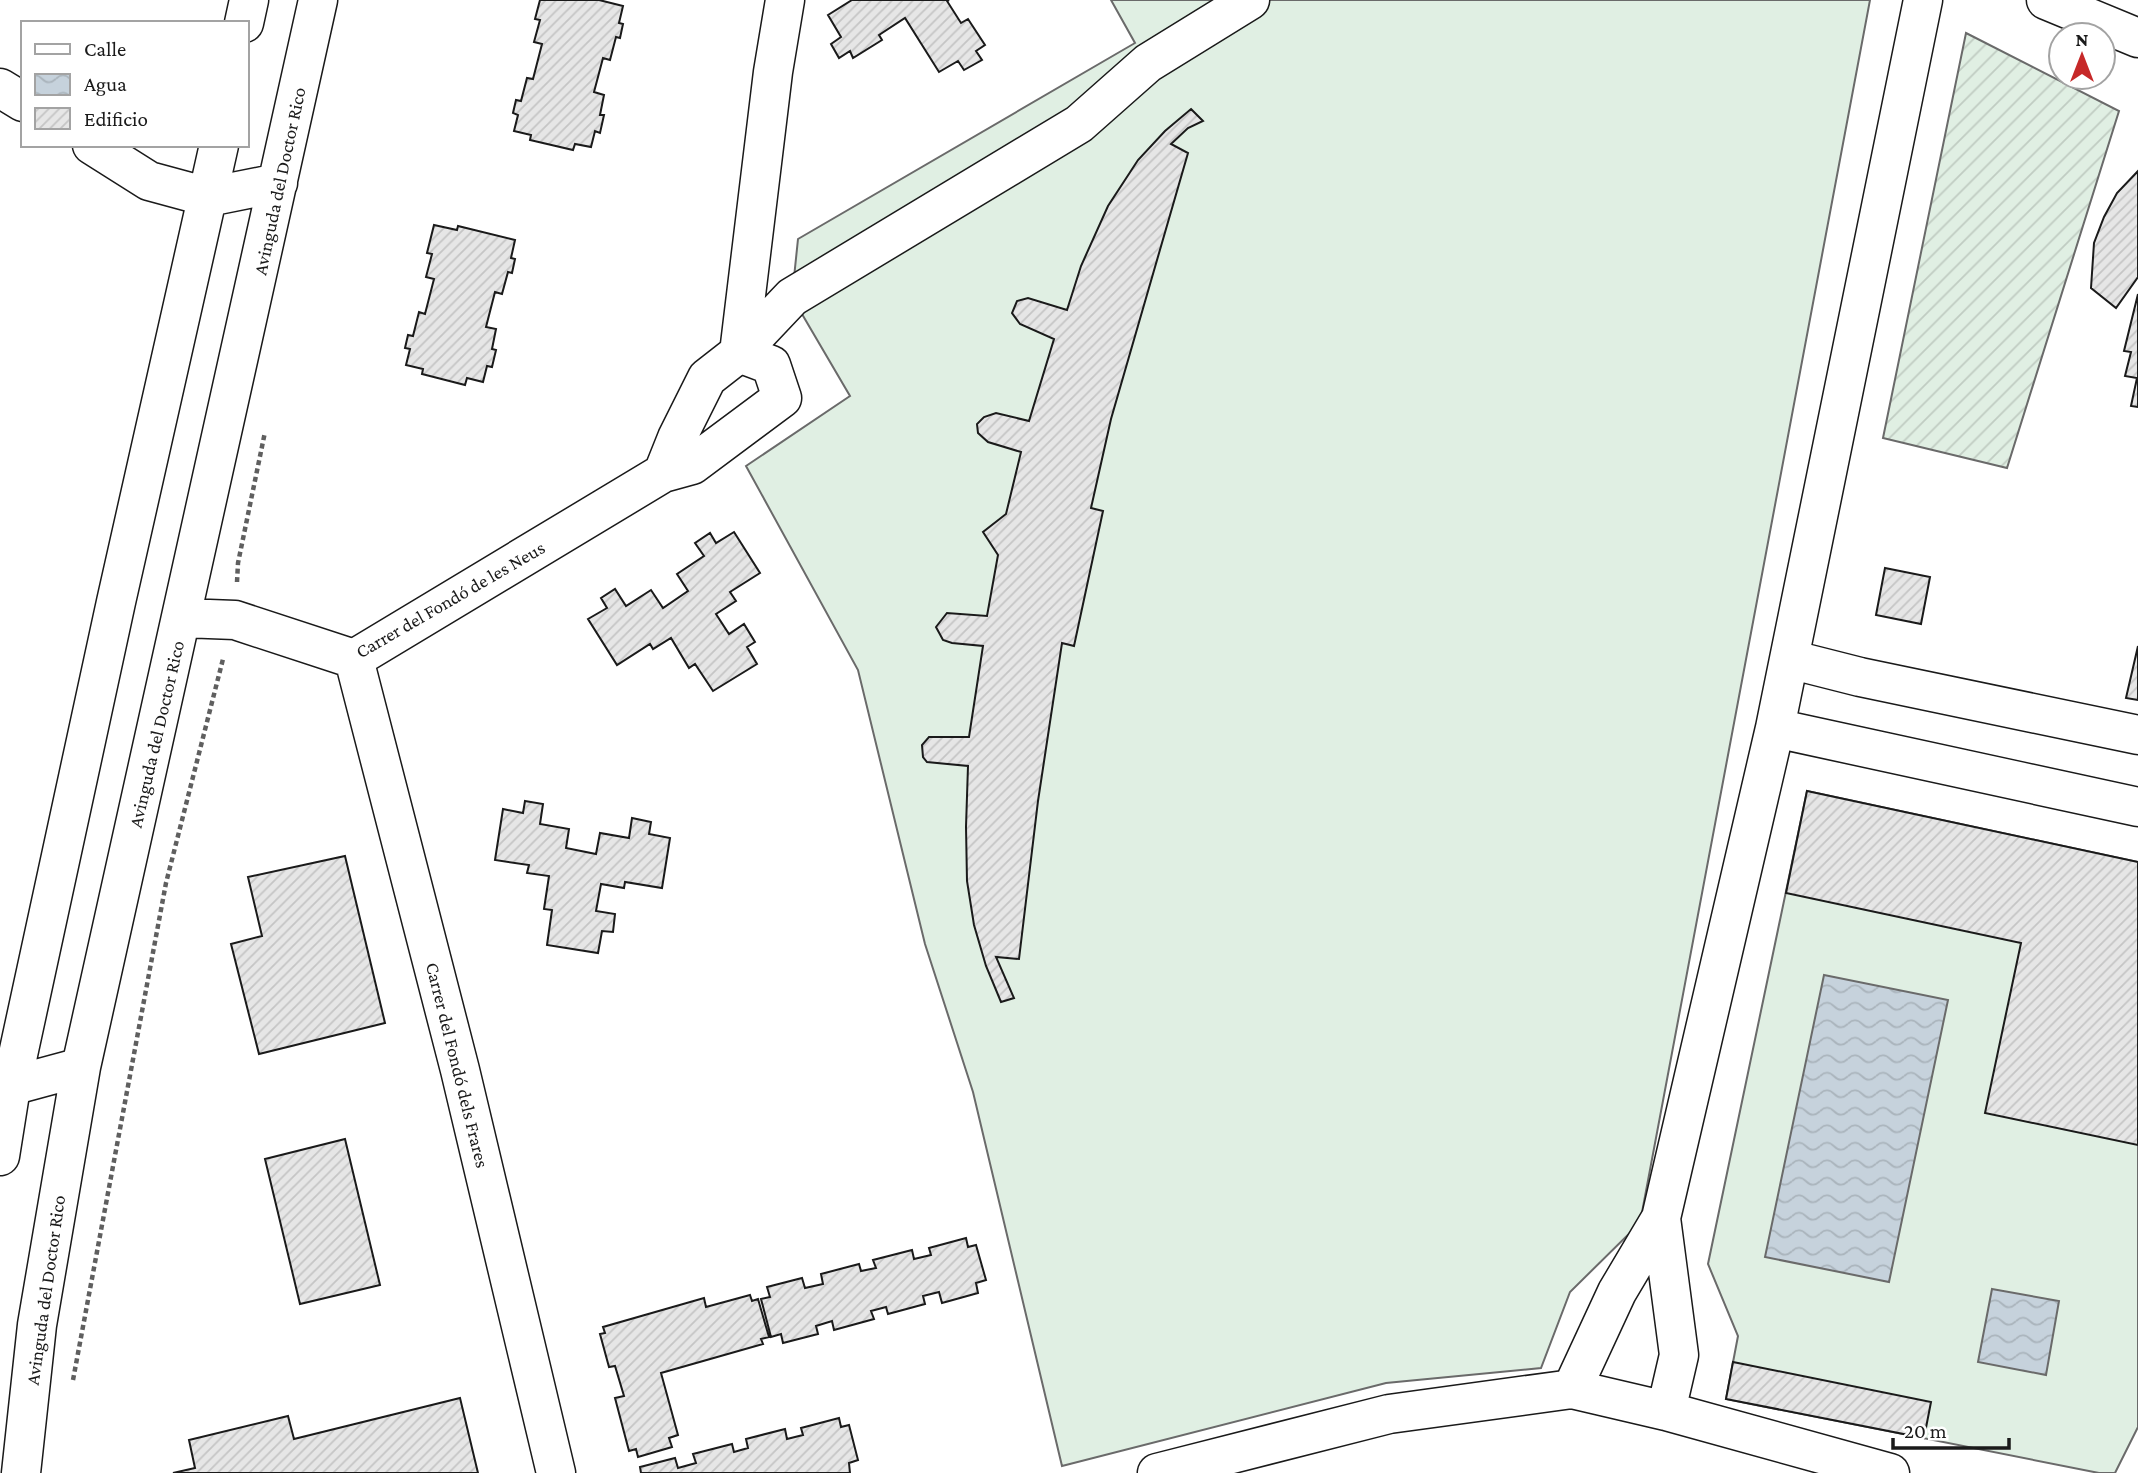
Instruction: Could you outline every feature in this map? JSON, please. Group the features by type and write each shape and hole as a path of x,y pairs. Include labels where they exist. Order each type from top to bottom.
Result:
{"street":[{"path":"245,21 250,0"},
{"name":"Avinguda del Doctor Rico","path":"21,1473 37,1325 81,1067 183,618 318,0"},
{"path":"739,353 773,72 785,0"},
{"path":"663,473 677,438 708,378 739,353 792,297 1079,124 1147,63 1250,0"},
{"path":"1572,1389 1617,1292 1661,1218 1775,728 1923,0"},
{"path":"2046,0 2138,38"},
{"path":"0,88 21,101"},
{"path":"95,147 149,181 208,197 278,183"},
{"path":"0,1156 6,1088 219,147"},
{"name":"Carrer del Fondó de les Neus","path":"183,618 235,620 354,659 663,473 692,465 782,398 771,365 739,353"},
{"name":"Carrer del Fondó dels Frares","path":"354,659 460,1070 556,1473"},
{"path":"1789,659 1860,677 2138,735"},
{"path":"1775,728 2138,807"},
{"path":"6,1088 81,1067"},
{"path":"1661,1218 1679,1355 1666,1411"},
{"path":"1157,1473 1389,1414 1572,1389 1666,1411 1889,1473"}],"path":[{"path":"72,1388 166,883 219,672 235,620 238,563"}],"green space":[{"path":"1111,0 1870,0 1640,1223 1570,1292 1541,1368 1386,1383 1062,1466 973,1092 925,944 858,670 746,466 850,396 792,297 798,239 1135,43"},
{"path":"1966,33 2047,74 2047,91 2080,91 2119,111 2007,468 1883,438"},
{"path":"1807,791 2138,862 2138,1427 2115,1473 2099,1473 1726,1399 1738,1336 1708,1264"}],"water":[{"path":"1824,975 1948,1000 1889,1282 1765,1257"},
{"path":"1992,1289 2059,1301 2046,1375 1978,1362"}],"building":[{"path":"540,0 599,0 623,6 619,23 623,24 620,38 616,37 610,60 603,58 594,92 604,95 600,115 604,115 600,133 595,131 591,147 575,144 573,150 530,140 531,135 514,131 518,115 513,113 516,100 521,101 527,78 533,79 542,44 534,42 540,20 535,19"},
{"path":"852,0 949,0 947,1 961,23 968,19 985,45 976,51 982,60 964,70 958,61 939,72 905,18 879,35 882,40 853,58 850,51 839,58 831,44 841,37 828,15"},
{"path":"1191,109 1203,121 1188,128 1171,144 1188,153 1111,419 1091,508 1103,511 1074,646 1062,643 1038,801 1019,959 996,957 1014,998 1001,1002 986,966 974,925 967,881 968,766 927,762 923,757 922,745 929,737 969,737 983,646 943,640 936,627 947,613 987,616 998,555 983,532 1006,514 1021,452 988,442 978,433 977,424 984,417 996,413 1029,421 1054,339 1020,324 1012,313 1017,301 1028,298 1067,310 1081,266 1108,206 1138,160 1165,131"},
{"path":"2138,171 2138,277 2116,308 2091,288 2094,243 2117,193"},
{"path":"434,225 457,230 458,226 515,240 511,258 515,259 512,273 508,272 502,294 495,292 486,327 496,329 492,349 496,350 492,367 487,366 483,382 467,378 465,385 422,374 423,369 406,365 410,349 405,348 408,335 413,336 419,312 425,314 434,279 426,277 432,254 427,253"},
{"path":"2138,294 2138,407 2131,406 2137,378 2125,376 2131,352 2124,351"},
{"path":"734,532 760,573 730,592 736,601 716,614 729,634 744,624 755,642 747,647 757,664 713,691 695,664 689,668 671,638 653,649 650,644 617,665 588,619 607,608 601,598 615,589 626,606 651,590 663,608 688,591 677,574 704,556 695,543 710,533 716,543"},
{"path":"1885,568 1930,577 1921,624 1876,615"},
{"path":"2138,646 2138,700 2126,698"},
{"path":"1807,791 2138,862 2138,1145 1985,1113 2021,943 1786,893"},
{"path":"525,801 543,804 540,824 569,829 566,848 596,854 600,833 629,838 632,818 651,822 649,834 670,838 662,888 625,882 624,888 601,884 596,911 615,914 613,932 602,931 598,953 547,945 552,910 544,909 549,876 527,873 529,865 495,860 503,809 523,813"},
{"path":"345,856 385,1023 259,1054 231,944 262,936 248,877"},
{"path":"345,1139 380,1285 300,1304 265,1159"},
{"path":"966,1238 968,1247 976,1245 986,1280 976,1283 978,1293 942,1303 939,1292 923,1296 925,1304 888,1314 886,1307 871,1311 874,1319 834,1330 832,1321 816,1326 818,1334 783,1343 781,1334 771,1337 761,1299 770,1297 767,1287 802,1278 805,1288 823,1284 821,1274 859,1264 861,1271 876,1268 873,1260 912,1250 914,1259 931,1255 929,1248"},
{"path":"750,1295 752,1301 758,1299 769,1337 761,1339 763,1344 661,1373 678,1435 669,1438 672,1447 638,1457 636,1449 629,1451 615,1398 624,1396 615,1366 609,1367 600,1334 605,1333 603,1327 704,1298 706,1307"},
{"path":"1733,1362 1931,1402 1924,1438 1726,1399"},
{"path":"460,1398 478,1473 173,1473 195,1468 189,1440 288,1416 294,1439"},
{"path":"839,1418 841,1427 849,1425 858,1460 849,1463 850,1473 641,1473 640,1467 675,1458 678,1468 696,1463 693,1454 732,1444 734,1452 748,1448 746,1439 785,1429 787,1439 803,1435 801,1428"}]}
